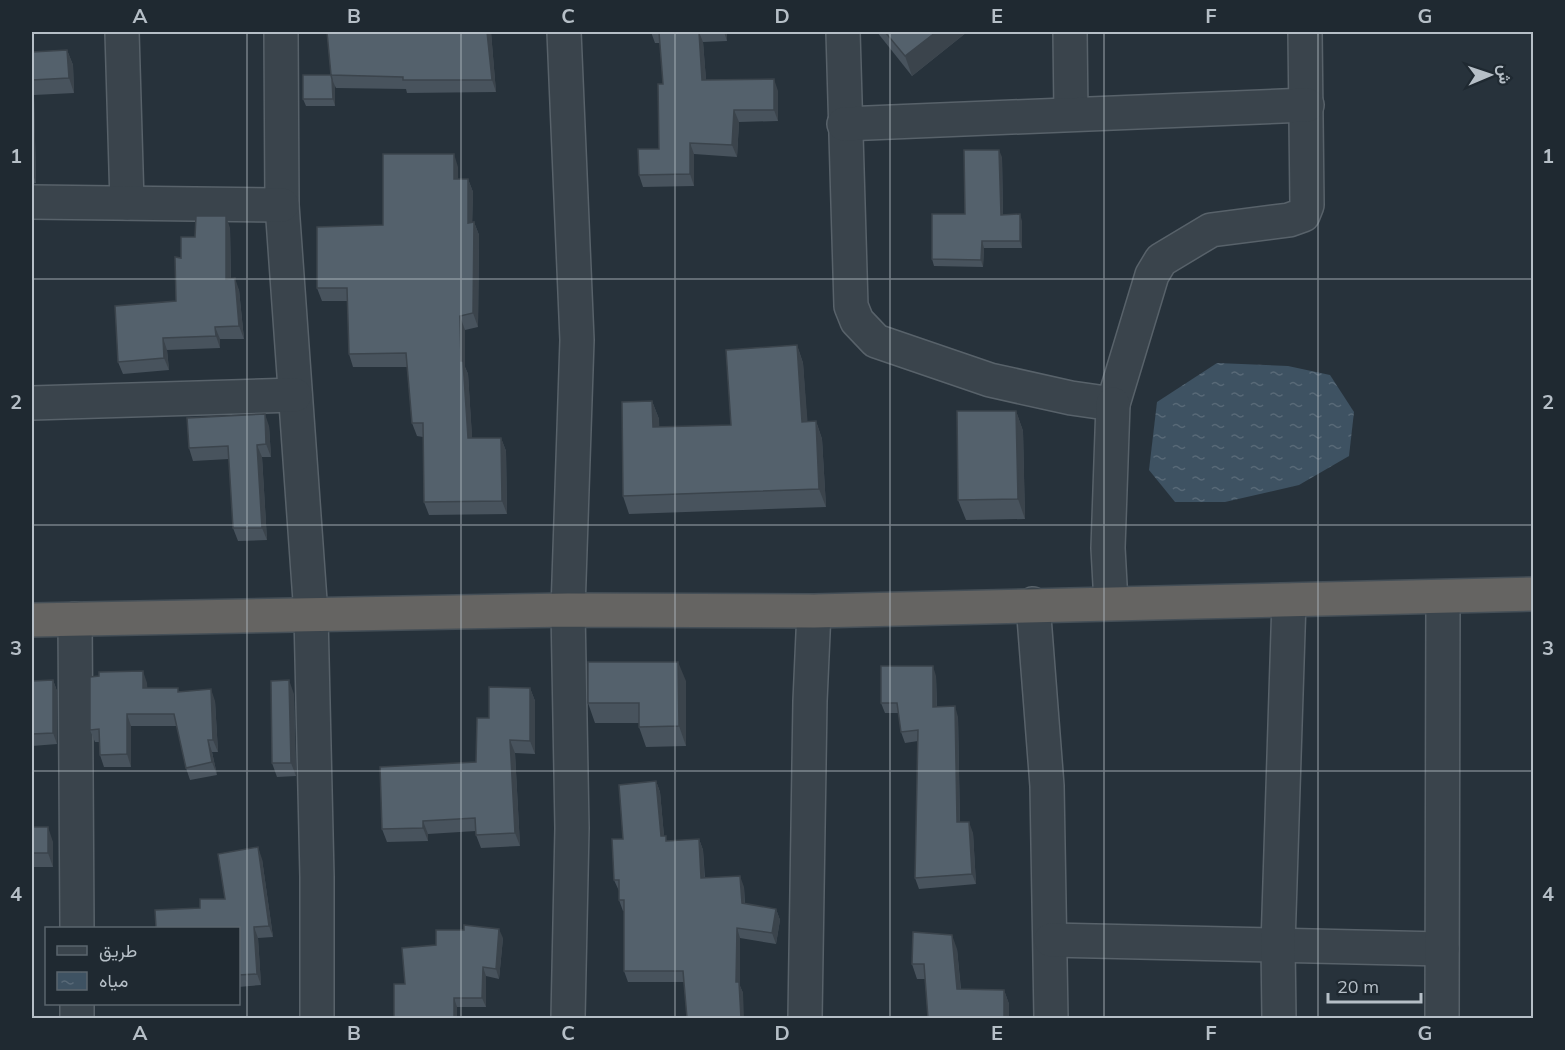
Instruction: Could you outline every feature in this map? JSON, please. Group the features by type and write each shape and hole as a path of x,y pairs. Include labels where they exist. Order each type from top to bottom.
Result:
{"highway":[{"path":"32,620 568,610 814,611 1033,604 1443,598 1533,594"}],"street":[{"path":"122,32 127,203"},
{"path":"281,32 282,205 310,615 317,877 316,1018"},
{"path":"564,32 577,340 568,610 572,828 568,1018"},
{"path":"843,32 851,306 866,333 876,341 990,380 1071,398 1113,404"},
{"path":"1070,32 1071,114"},
{"path":"1111,603 1108,548 1113,404 1152,275 1161,260 1211,230 1289,220 1303,215 1307,205 1305,32"},
{"path":"844,124 1306,105"},
{"path":"32,202 282,205"},
{"path":"32,403 295,395"},
{"path":"1442,1018 1443,598"},
{"path":"1279,1018 1278,945 1288,600"},
{"path":"1033,604 1047,786 1051,1018"},
{"path":"805,1018 810,701 814,611"},
{"path":"75,619 77,927"},
{"path":"1051,940 1442,948"}],"water":[{"path":"1217,363 1288,366 1330,375 1354,412 1349,456 1299,485 1225,502 1175,502 1149,470 1157,402"}],"building":[{"path":"327,32 487,32 492,80 403,80 403,77 331,75"},
{"path":"659,32 699,32 702,80 774,79 774,110 734,110 732,145 690,143 690,174 639,175 638,149 659,149 658,84 663,84"},
{"path":"885,32 936,32 905,56"},
{"path":"67,50 69,78 32,80 32,52"},
{"path":"303,75 331,75 333,99 303,99"},
{"path":"964,150 999,150 1001,215 1020,214 1020,241 982,241 981,260 932,259 932,214 965,214"},
{"path":"383,154 454,154 454,179 468,179 468,223 474,222 473,313 460,316 461,361 463,361 468,438 501,438 502,501 424,502 423,423 412,423 406,353 349,354 347,288 317,288 317,227 383,225"},
{"path":"196,216 226,216 226,279 235,278 239,326 215,327 216,336 163,338 164,358 118,362 115,306 176,301 175,257 181,258 181,237 195,237"},
{"path":"797,345 802,422 816,421 819,489 623,496 622,402 652,401 653,427 731,425 726,350"},
{"path":"957,411 1016,411 1018,499 958,500"},
{"path":"265,414 266,444 257,445 262,528 233,528 228,446 189,448 187,418"},
{"path":"588,662 678,662 679,726 639,727 639,703 588,703"},
{"path":"881,666 933,666 933,707 955,706 957,822 969,822 972,874 915,878 918,730 901,732 897,703 881,703"},
{"path":"143,671 143,688 178,688 178,692 211,689 213,740 208,740 212,762 186,768 174,714 127,714 127,754 100,755 99,729 90,730 90,677 99,676 99,672"},
{"path":"53,680 53,733 32,734 32,681"},
{"path":"289,680 291,763 272,763 271,681"},
{"path":"489,687 530,688 530,741 510,740 515,833 476,835 475,818 423,821 423,828 382,829 380,767 476,762 477,718 489,718"},
{"path":"656,781 661,836 666,836 666,841 699,839 701,878 740,876 742,903 776,909 772,933 737,928 736,982 739,982 741,1018 687,1018 683,971 624,971 624,900 619,900 619,880 614,880 612,839 623,839 619,785"},
{"path":"32,827 48,827 48,853 32,853"},
{"path":"258,847 269,926 254,927 257,974 240,975 240,927 156,927 155,910 200,908 200,899 225,899 218,854"},
{"path":"464,925 499,929 496,969 483,967 482,998 454,998 454,1018 394,1018 394,984 405,984 402,948 436,945 436,930 464,930"},
{"path":"913,932 952,935 957,989 1004,990 1004,1018 928,1018 924,964 912,964"}]}
